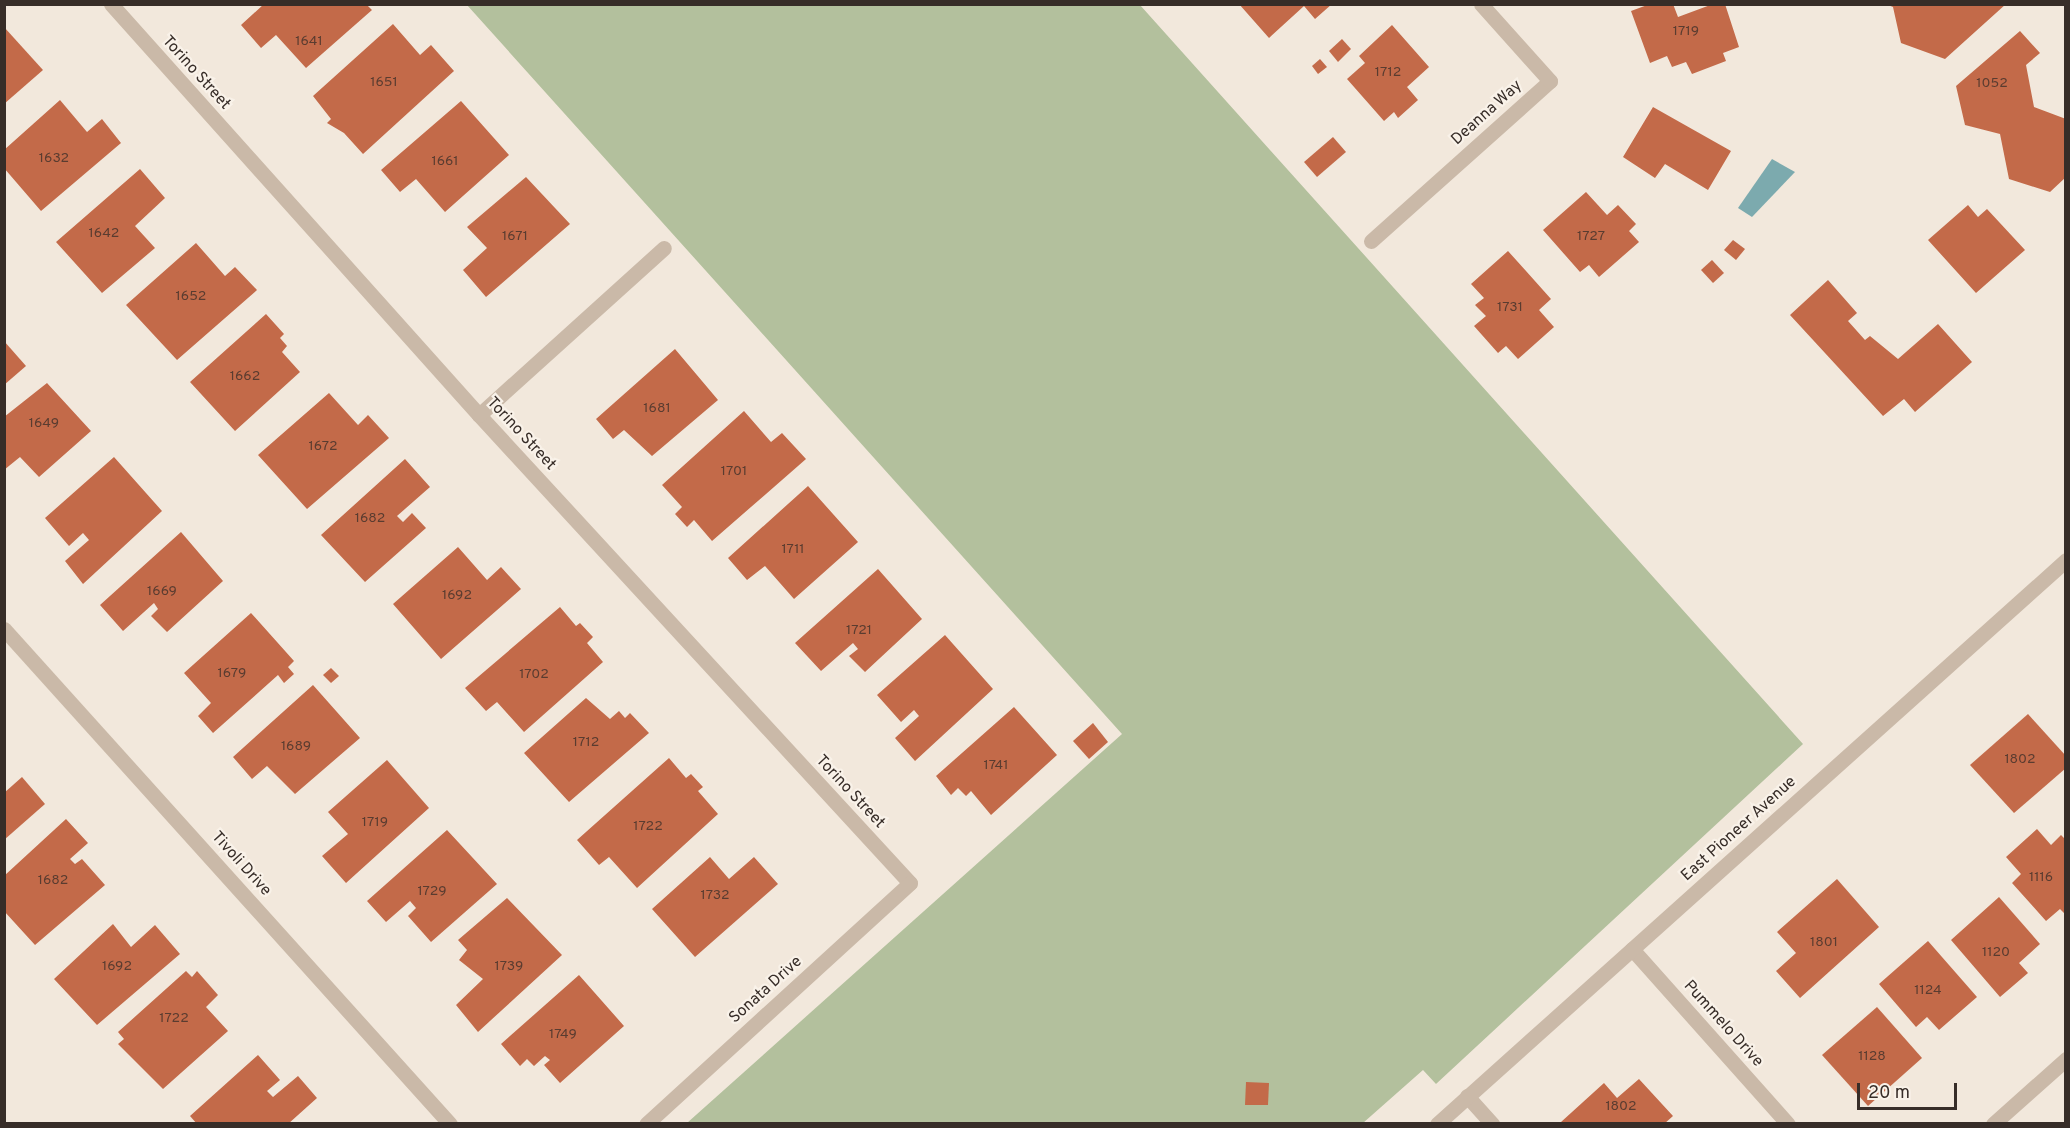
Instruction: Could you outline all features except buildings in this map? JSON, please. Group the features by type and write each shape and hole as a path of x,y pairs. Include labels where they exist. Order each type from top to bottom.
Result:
{"street":[{"name":"Torino Street","path":"111,4 479,415 910,883"},
{"name":"Deanna Way","path":"1371,241 1550,81 1481,4"},
{"path":"479,415 664,248"},
{"name":"East Pioneer Avenue","path":"1437,1124 2066,560"},
{"name":"Tivoli Drive","path":"4,628 450,1124"},
{"name":"Sonata Drive","path":"646,1124 910,883"},
{"name":"Pummelo Drive","path":"1632,949 1788,1124"},
{"path":"1993,1124 2066,1059"},
{"path":"1467,1096 1492,1124"}],"green space":[{"path":"467,5 1140,5 1803,744 1436,1084 1423,1070 1363,1123 687,1123 1122,734"}],"water":[{"path":"1772,159 1795,172 1752,217 1738,208"}]}
